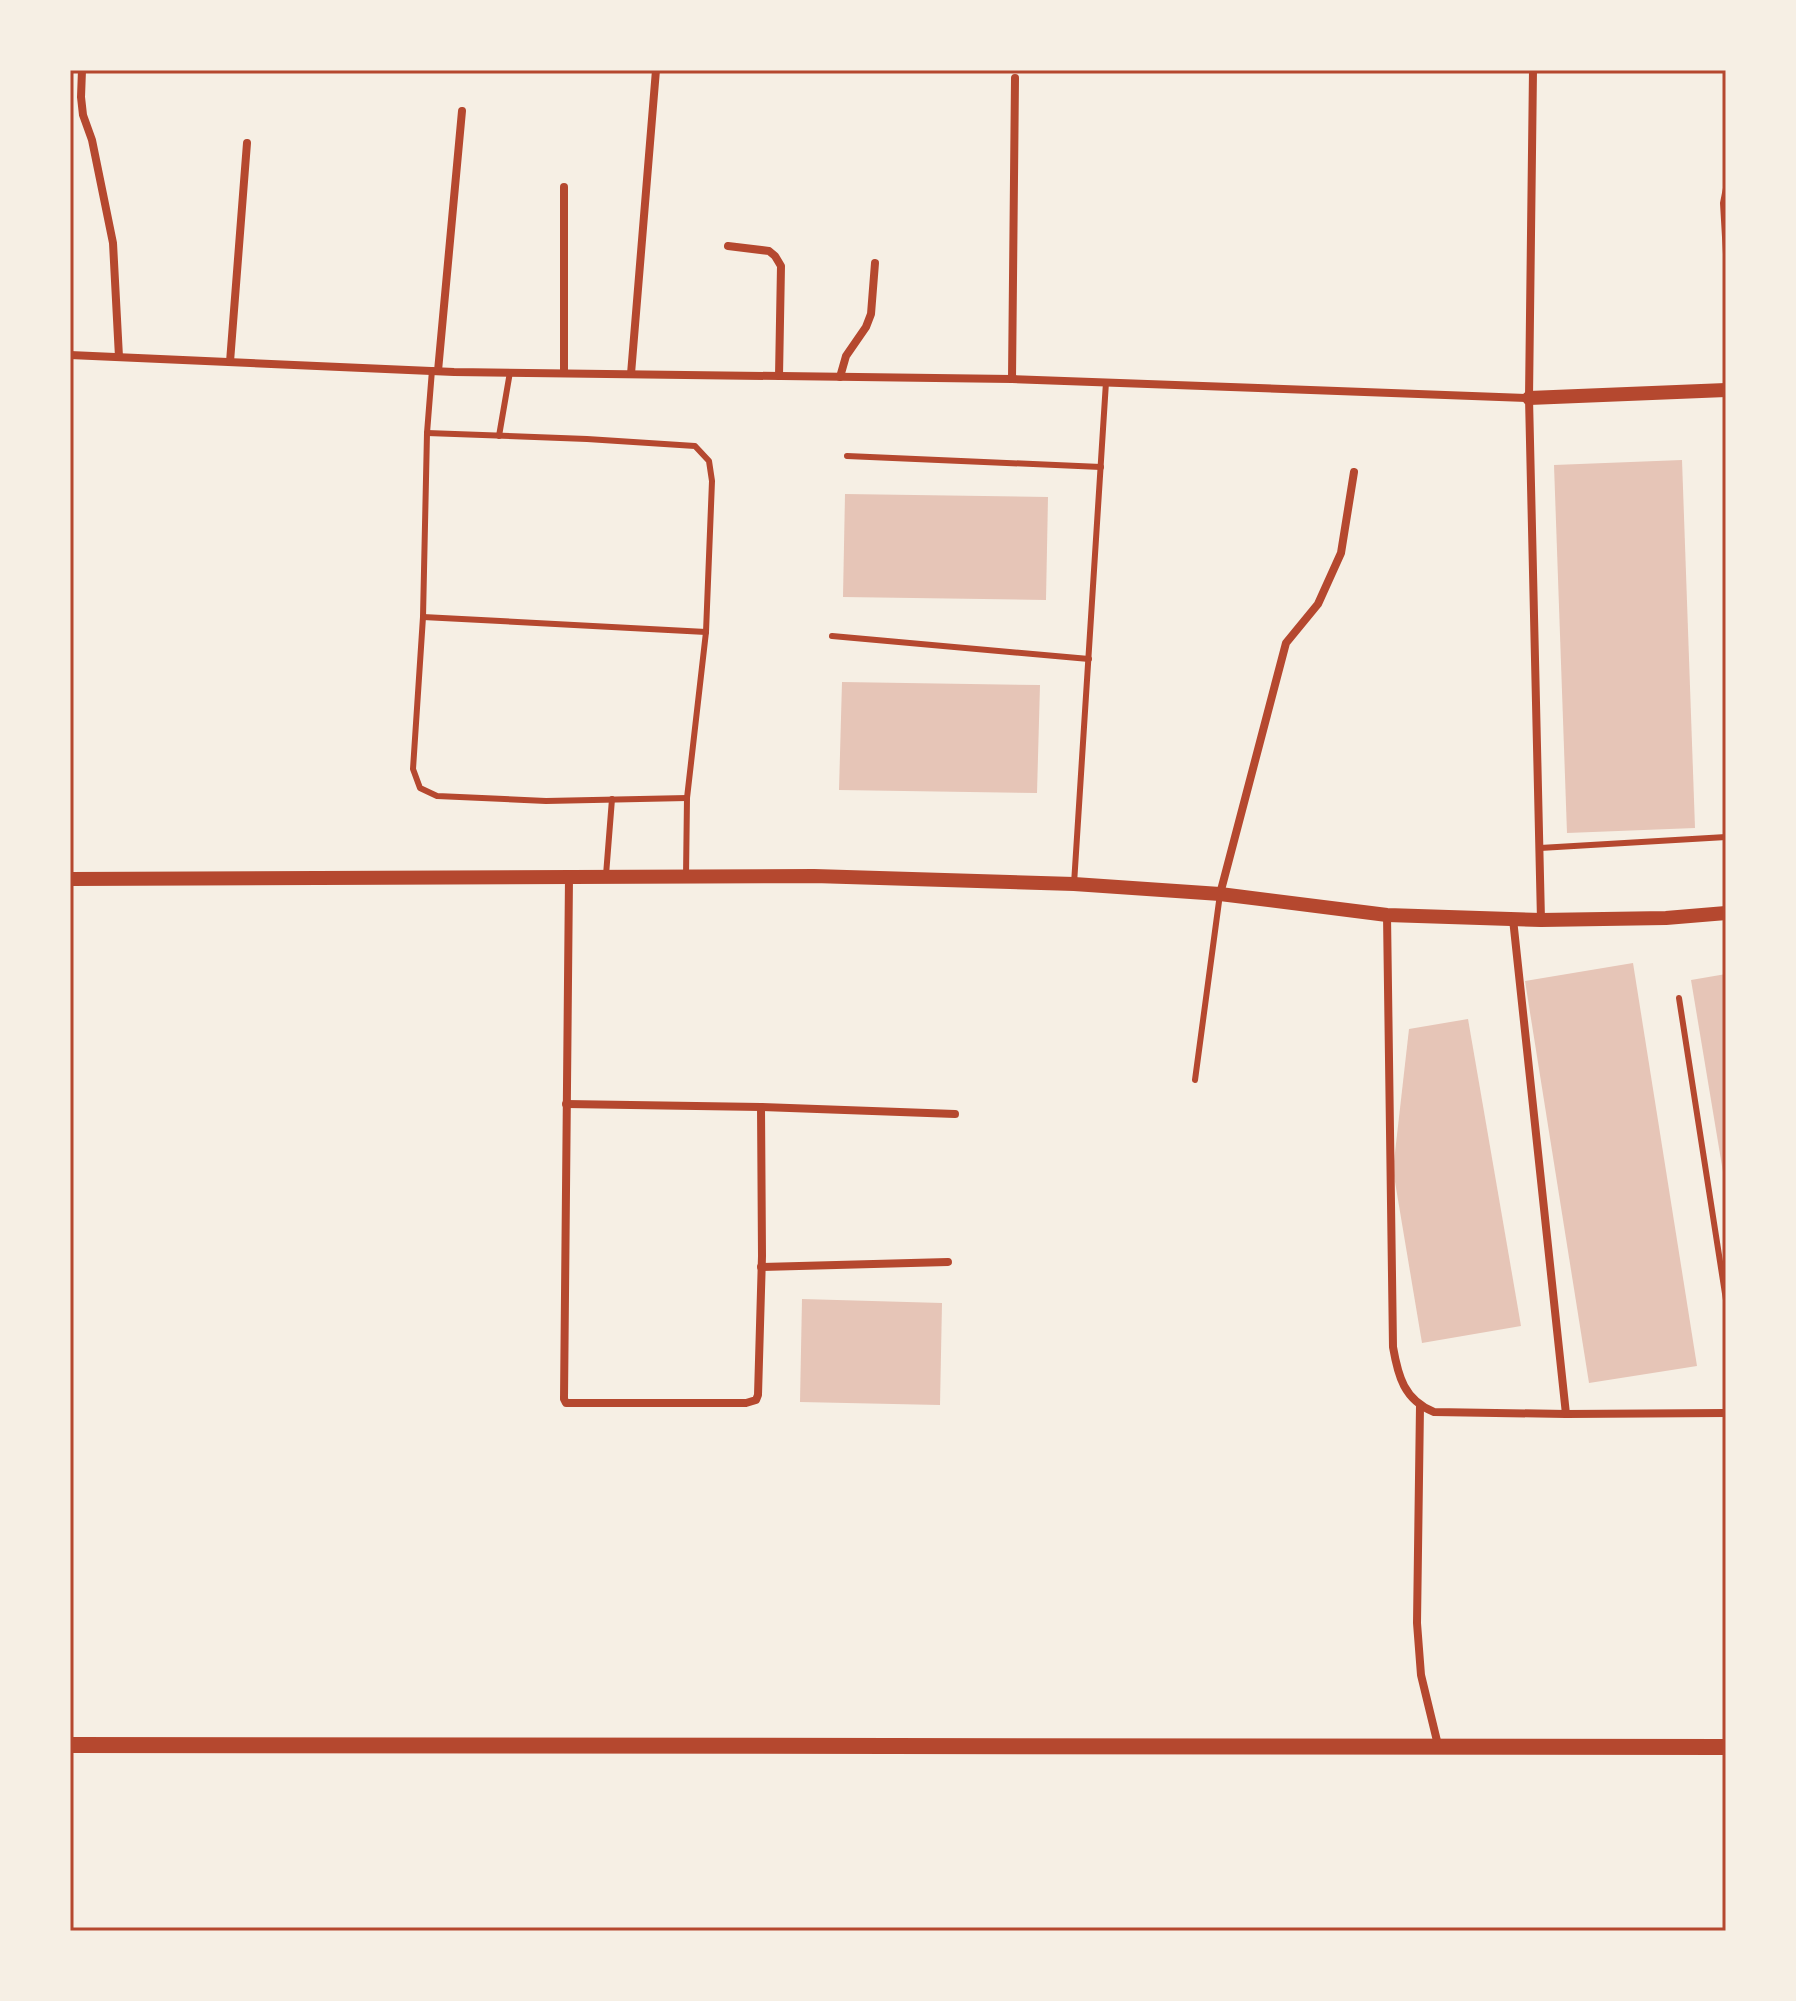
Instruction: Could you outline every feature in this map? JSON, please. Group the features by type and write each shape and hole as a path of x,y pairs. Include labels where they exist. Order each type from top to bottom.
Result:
{"main road":[{"path":"70,1745 1726,1747"}],"street":[{"path":"82,70 83,115 95,153 113,243 119,357"},
{"path":"631,374 656,70"},
{"path":"1533,70 1529,398 1541,920"},
{"path":"1012,379 1015,78"},
{"path":"435,371 462,111"},
{"path":"230,362 247,143"},
{"path":"564,187 564,373"},
{"path":"728,246 769,251 781,266 779,376"},
{"path":"840,377 846,356 871,314 875,263"},
{"path":"70,355 435,371 1012,379 1529,398 1726,390"},
{"path":"1220,894 1286,643 1318,604 1341,553 1354,472"},
{"path":"70,879 814,876 1074,884 1220,894 1387,915 1541,920 1666,918 1726,913"},
{"path":"569,877 566,1403 746,1403 756,1400 761,1267 761,1107"},
{"path":"1387,915 1393,1347 1396,1365 1411,1398 1434,1412 1726,1413"},
{"path":"1513,919 1566,1414"},
{"path":"566,1104 955,1114"},
{"path":"761,1267 948,1262"},
{"path":"1420,1406 1417,1623 1421,1675 1438,1745"}],"lane":[{"path":"1726,188 1723,203 1726,254"},
{"path":"435,371 427,433 423,617 413,769 420,788 437,796 546,801 687,798"},
{"path":"499,436 510,372"},
{"path":"1074,884 1106,382"},
{"path":"427,433 695,446 709,461 712,481 706,632 687,798 686,876"},
{"path":"847,456 1101,467"},
{"path":"423,617 706,632"},
{"path":"832,636 1089,659"},
{"path":"606,877 612,799"},
{"path":"1540,848 1726,837"},
{"path":"1195,1080 1220,894"},
{"path":"1679,998 1726,1300"}],"building":[{"path":"1682,460 1695,828 1567,833 1554,465"},
{"path":"845,494 1048,497 1046,600 843,597"},
{"path":"842,682 1040,685 1037,793 839,790"},
{"path":"1633,963 1697,1366 1589,1383 1525,981"},
{"path":"1726,974 1726,1178 1724,1178 1691,980"},
{"path":"1468,1019 1521,1326 1422,1343 1393,1170 1409,1029"},
{"path":"802,1299 942,1303 940,1405 800,1402"}]}
